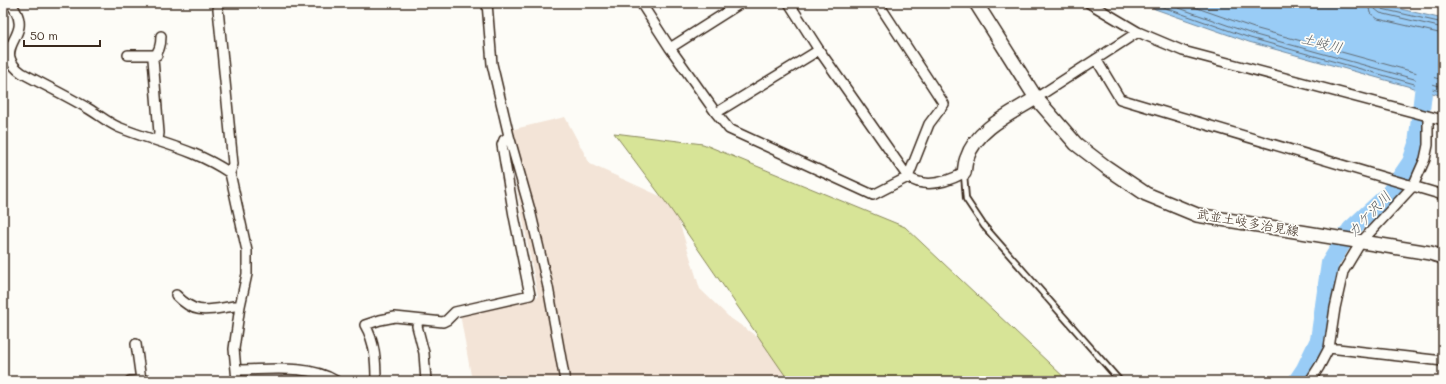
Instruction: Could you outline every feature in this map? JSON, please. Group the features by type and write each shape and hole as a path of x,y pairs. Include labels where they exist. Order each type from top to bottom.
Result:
{"main road":[{"name":"武並土岐多治見線","path":"976,3 1036,98 1076,144 1106,167 1146,194 1197,215 1430,253 1443,257"},
{"path":"964,173 967,157 985,130 1036,98"}],"street":[{"path":"8,3 13,6 18,16 20,29 11,48 10,57 14,66 22,73 90,110 112,124 186,150 215,163 230,173"},
{"path":"487,3 492,64 509,136 530,210 548,287 566,381"},
{"path":"642,3 670,48 716,114 729,129 873,195 908,177 929,124 944,104 878,3"},
{"path":"670,48 741,3"},
{"path":"789,3 819,50 908,177 916,182 937,183 952,179 964,173"},
{"path":"1088,3 1138,32 1183,51 1443,120"},
{"path":"218,9 233,164 230,173 247,250 247,274 240,306 234,349 237,381"},
{"path":"1036,98 1138,32"},
{"path":"158,140 153,59 161,46 161,36"},
{"path":"716,114 819,50"},
{"path":"128,55 157,54"},
{"path":"1096,59 1120,99 1443,195"},
{"path":"1310,381 1329,348 1335,308 1343,272 1361,242 1413,186 1425,159 1428,145 1428,116"},
{"path":"376,381 375,351 370,334 365,325 388,317 443,322 455,312 530,295 514,216 502,145 504,140 509,136"},
{"path":"176,295 191,308 199,310 240,306"},
{"path":"418,320 417,326 424,353 426,381"},
{"path":"136,344 136,380 151,381"},
{"path":"1329,348 1443,361"},
{"path":"236,370 312,371 327,375 336,381"}],"lane":[{"path":"964,173 966,199 978,217 1120,381"}],"shaded area":[{"path":"565,117 590,164 673,202 700,289 729,317 787,358 786,381 472,381 460,314 538,297 506,131"}],"green space":[{"path":"614,133 703,144 905,227 1068,381 789,381 667,204"}],"water":[{"name":"土岐川","path":"1147,3 1375,3 1443,19 1443,96 1249,42 1155,9"}],"waterway":[{"name":"カケ沢川","path":"1297,381 1305,369 1319,340 1330,263 1351,229 1389,194 1411,162 1417,144 1426,68"}]}
